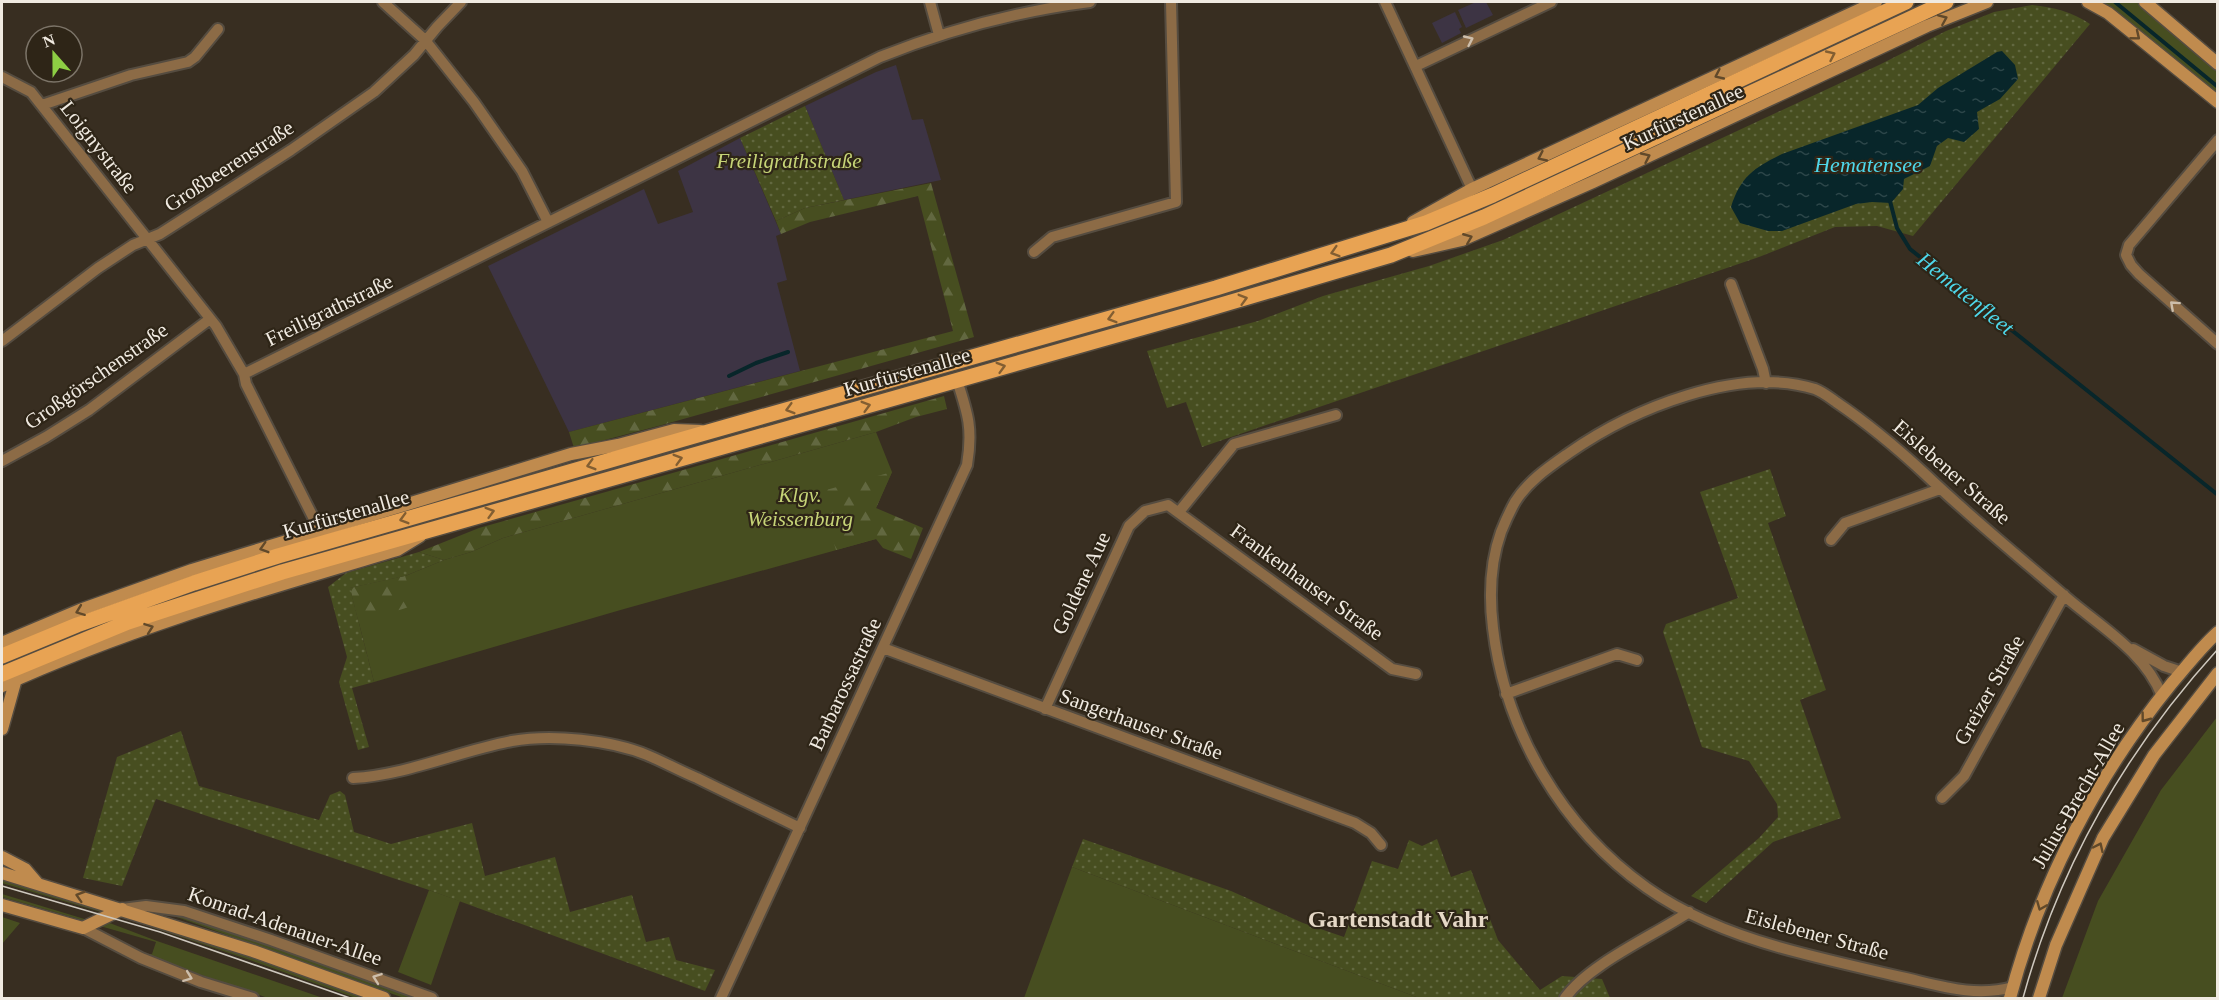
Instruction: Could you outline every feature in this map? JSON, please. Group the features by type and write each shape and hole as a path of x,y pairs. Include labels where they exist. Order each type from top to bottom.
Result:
{"main road":[{"name":"Kurfürstenallee","path":"1391,235 1472,189 1875,2"},
{"name":"Kurfürstenallee","path":"2,686 9,676 65,639 194,583 278,556 1216,288 1426,223 1493,195 1906,2"},
{"name":"Kurfürstenallee","path":"1391,255 1484,217 1946,2"},
{"name":"Kurfürstenallee","path":"2,656 434,528 1391,255 1462,240 1604,177 1927,26 1987,2"},
{"path":"2088,2 2108,13 2217,102"},
{"path":"2145,2 2217,64"},
{"name":"Kurfürstenallee","path":"2,643 80,610 181,574 587,449 618,445 674,430 708,432"},
{"name":"Kurfürstenallee","path":"9,676 202,608 397,550 434,528"},
{"name":"Julius-Brecht-Allee","path":"2011,993 2052,879 2080,823 2120,754 2162,696 2217,632"},
{"name":"Julius-Brecht-Allee","path":"2039,999 2056,945 2103,838 2154,755 2217,673"},
{"path":"2,729 9,676"},
{"path":"2,857 25,869 37,884"},
{"name":"Konrad-Adenauer-Allee","path":"2,873 253,951 384,999"},
{"path":"2,905 83,928"},
{"name":"Konrad-Adenauer-Allee","path":"83,928 122,909"}],"street":[{"path":"383,2 425,40 500,138 522,171 548,222"},
{"name":"Großbeerenstraße","path":"2,341 98,267 133,245 160,234 281,156 374,92 414,55 461,2"},
{"path":"930,2 939,35"},
{"name":"Freiligrathstraße","path":"244,374 647,171 722,137 880,57 939,35 1044,8 1090,2"},
{"path":"1034,252 1053,237 1176,202 1171,2"},
{"path":"1385,2 1472,189"},
{"path":"1416,66 1551,2"},
{"path":"42,105 131,75 188,62 195,57 218,29"},
{"name":"Loignystraße","path":"2,77 31,92 210,319 244,374 246,384 320,531"},
{"path":"2217,140 2129,245 2126,255 2139,274 2217,344"},
{"path":"1731,284 1763,369 1766,383"},
{"name":"Großgörschenstraße","path":"2,461 46,437 88,410 210,319"},
{"name":"Barbarossastraße","path":"721,999 967,465 971,439 967,411 957,380"},
{"name":"Eislebener Straße","path":"2011,993 1957,990 1776,947 1739,934 1689,912 1646,887 1597,843 1577,822 1542,774 1506,694 1495,646 1491,577 1495,550 1516,500 1545,469 1579,446 1628,418 1664,403 1724,387 1766,383 1791,384 1820,391 1858,417 2125,645 2156,680 2162,696"},
{"path":"1179,512 1233,444 1336,415"},
{"path":"1831,540 1845,523 1941,489"},
{"name":"Goldene Aue","path":"1045,709 1129,526 1145,511 1168,505 1179,512"},
{"name":"Frankenhauser Straße","path":"1179,512 1392,669 1416,674"},
{"name":"Greizer Straße","path":"1942,798 1964,776 2064,595"},
{"name":"Eislebener Straße","path":"2125,645 2164,666 2182,672"},
{"name":"Sangerhauser Straße","path":"882,648 1355,823 1371,833 1382,845"},
{"path":"1506,694 1617,654 1637,660"},
{"path":"353,778 373,777 516,740 543,738 570,740 614,745 646,754 800,828"},
{"name":"Konrad-Adenauer-Allee","path":"122,909 146,906 184,911 432,999"},
{"path":"1565,999 1574,985 1593,971 1689,912"},
{"path":"83,928 141,958 235,996 253,999"},
{"name":"Eislebener Straße","path":"1957,990 1974,999"}],"shaded area":[{"path":"1476,2 1486,2 1493,15 1466,28 1458,10"},
{"path":"1455,12 1462,27 1459,29 1461,33 1442,43 1432,23"},
{"path":"896,65 912,120 923,119 941,180 844,200 805,106 876,72"},
{"path":"740,138 781,234 776,236 787,280 777,283 800,371 569,432 488,266 644,189 658,224 693,212 678,171"}],"green space":[{"path":"2101,2 2137,2 2217,71 2217,95 2121,15"},
{"path":"2032,5 2063,11 2090,24 1913,236 1877,226 1835,227 1759,257 1202,447 1186,402 1167,408 1147,351 1258,321 1323,296 1429,266 1503,240 1879,65 1946,31 1994,12"},
{"name":"Freiligrathstraße","path":"805,106 844,200 805,208 776,221 740,138"},
{"path":"931,183 974,337 574,448 569,432 953,331 918,196 810,222 781,234 776,221 805,208"},
{"path":"944,396 947,409 916,417 876,432 503,538 471,552 444,560 419,552 479,528"},
{"name":"Klgv. Weissenburg","path":"876,432 892,472 876,508 876,539 374,682 350,588 405,576 503,538"},
{"path":"1770,469 1786,516 1768,523 1826,690 1800,700 1841,818 1773,842 1706,903 1691,896 1759,838 1778,817 1777,804 1749,761 1702,747 1663,632 1666,624 1738,598 1700,492"},
{"path":"892,472 876,508 923,528 911,559 883,548 876,539 836,550 825,513 826,490"},
{"path":"419,552 444,560 405,576 350,588 374,682 352,688 369,747 358,750 339,682 347,657 328,587 346,573"},
{"path":"405,576 415,605 359,623 350,588"},
{"path":"2217,717 2217,998 2062,998 2098,901 2161,790"},
{"path":"181,731 199,786 319,820 330,795 340,791 345,795 354,832 391,844 472,823 485,876 555,857 570,912 632,895 646,942 669,937 676,960 715,970 705,991 429,890 156,799 122,886 83,878 117,757"},
{"path":"1083,839 1231,891 1303,923 1344,937 1372,861 1398,869 1409,840 1422,846 1437,839 1451,877 1471,870 1498,940 1540,990 1562,976 1602,979 1610,998 1419,998 1072,867"},
{"path":"1072,867 1419,998 1024,998"},
{"path":"2,880 109,910 104,913 2,883"},
{"path":"429,890 460,901 431,985 398,972"},
{"path":"2,894 91,921 2,897"},
{"path":"160,911 225,928 415,998 404,998"},
{"path":"121,914 251,956 367,998 356,998 118,916"},
{"path":"2,917 20,923 2,944"},
{"path":"107,922 323,998 268,998 147,956 152,954 156,942 100,926"}],"water":[{"name":"Hematensee","path":"2002,51 2015,65 2018,79 2000,99 1977,112 1979,129 1964,142 1948,138 1937,146 1930,166 1904,179 1903,189 1891,203 1856,204 1782,231 1768,231 1740,223 1731,207 1744,180 1756,169 1782,154 1918,105 1938,88"}],"waterway":[{"path":"2115,2 2218,87"},
{"name":"Hematenfleet","path":"1890,201 1897,228 1910,249 2218,495"},
{"path":"729,376 756,363 788,352"}],"tram line":[{"path":"2023,998 2056,902 2100,812 2125,769 2154,728 2218,649"},
{"path":"2,886 160,932 350,998"}],"district":[{"name":"Gartenstadt Vahr","path":"1398,919"}]}
